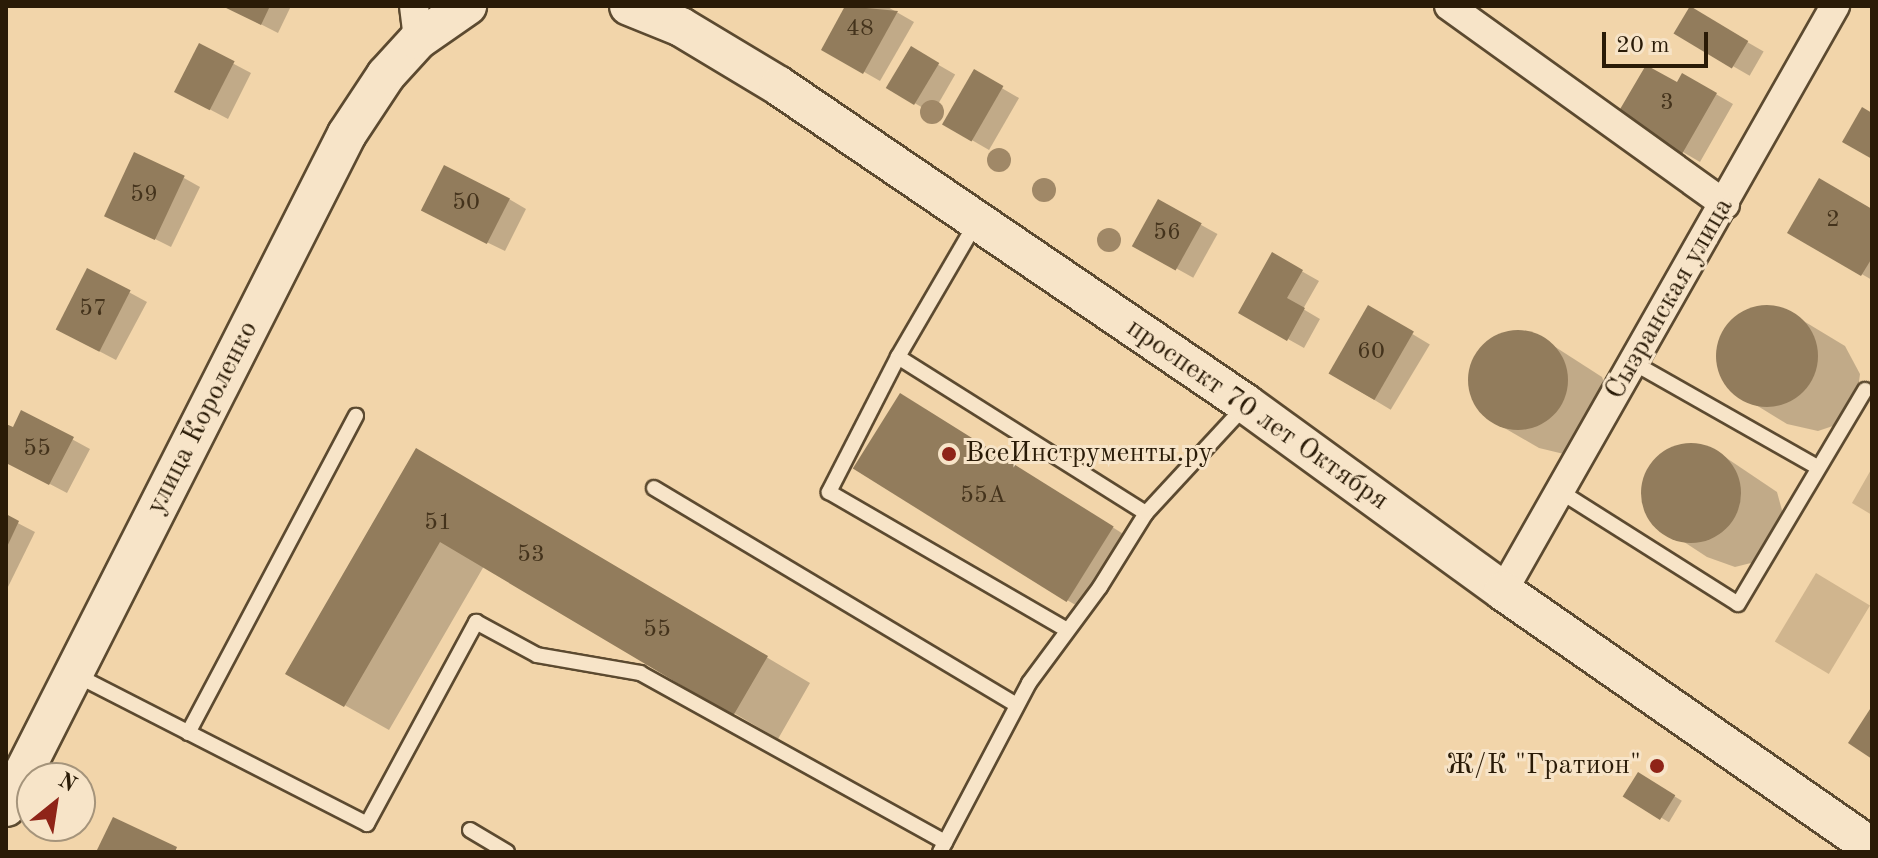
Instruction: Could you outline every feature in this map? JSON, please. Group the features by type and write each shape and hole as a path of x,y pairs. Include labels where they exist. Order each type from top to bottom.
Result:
{"street":[{"path":"416,23 467,6"},
{"name":"проспект 70 лет Октября","path":"629,6 681,27 779,86 1246,404 1503,591 1872,847"},
{"path":"1449,6 1725,204"},
{"name":"Сызранская улица","path":"1503,591 1835,6"},
{"name":"улица Короленко","path":"6,807 347,134 416,23"}],"lane":[{"path":"977,221 898,357 829,492 1067,630"},
{"path":"898,357 1146,513"},
{"path":"1634,363 1817,467"},
{"path":"1561,492 1738,604 1865,390"},
{"path":"73,674 367,824 476,622 537,655 640,673 943,847 1016,705 1146,513 1246,404"},
{"path":"188,733 356,416"},
{"path":"654,488 1016,705"},
{"path":"470,830 507,852"}],"shaded area":[{"path":"1872,468 1872,515 1852,503"},
{"path":"1816,573 1870,605 1829,674 1775,642"}],"building":[{"path":"222,6 270,6 261,25"},
{"path":"845,6 898,11 863,74 821,50"},
{"path":"1690,6 1748,41 1732,68 1674,33"},
{"path":"199,43 235,61 210,110 174,92"},
{"path":"911,46 939,63 914,105 886,88"},
{"path":"1646,65 1677,82 1682,73 1717,93 1682,154 1616,116"},
{"path":"974,69 1003,86 971,141 942,124"},
{"path":"1862,107 1872,113 1872,159 1842,142"},
{"path":"134,152 185,176 155,240 104,216"},
{"path":"444,165 510,199 487,244 421,210"},
{"path":"1819,178 1872,209 1872,258 1861,276 1787,233"},
{"path":"1158,199 1202,223 1176,270 1132,246"},
{"path":"1272,252 1303,270 1287,298 1305,308 1287,341 1238,313"},
{"path":"87,268 131,290 99,352 56,329"},
{"path":"1368,305 1414,332 1374,400 1328,373"},
{"path":"1767,305 1786,309 1803,320 1814,337 1818,356 1814,375 1803,392 1786,403 1767,407 1748,403 1731,392 1720,375 1716,356 1720,337 1731,320 1748,309"},
{"path":"1518,330 1546,338 1560,352 1568,380 1560,408 1546,422 1518,430 1490,422 1476,408 1468,380 1476,352 1490,338"},
{"path":"900,393 1114,527 1067,602 853,468"},
{"path":"21,410 74,437 49,485 6,463 6,424 13,427"},
{"path":"1691,443 1719,451 1733,465 1741,493 1733,521 1719,535 1691,543 1663,535 1649,521 1641,493 1649,465 1663,451"},
{"path":"416,448 768,656 733,716 440,542 344,707 285,674"},
{"path":"6,514 19,521 6,549"},
{"path":"1872,706 1872,759 1848,743"},
{"path":"1638,772 1675,795 1660,820 1623,797"},
{"path":"113,817 177,847 175,852 96,852"}],"place":[{"name":"ВсеИнструменты.ру","path":"949,454"},
{"name":"Ж/К \"Гратион\"","path":"1657,766"}]}
